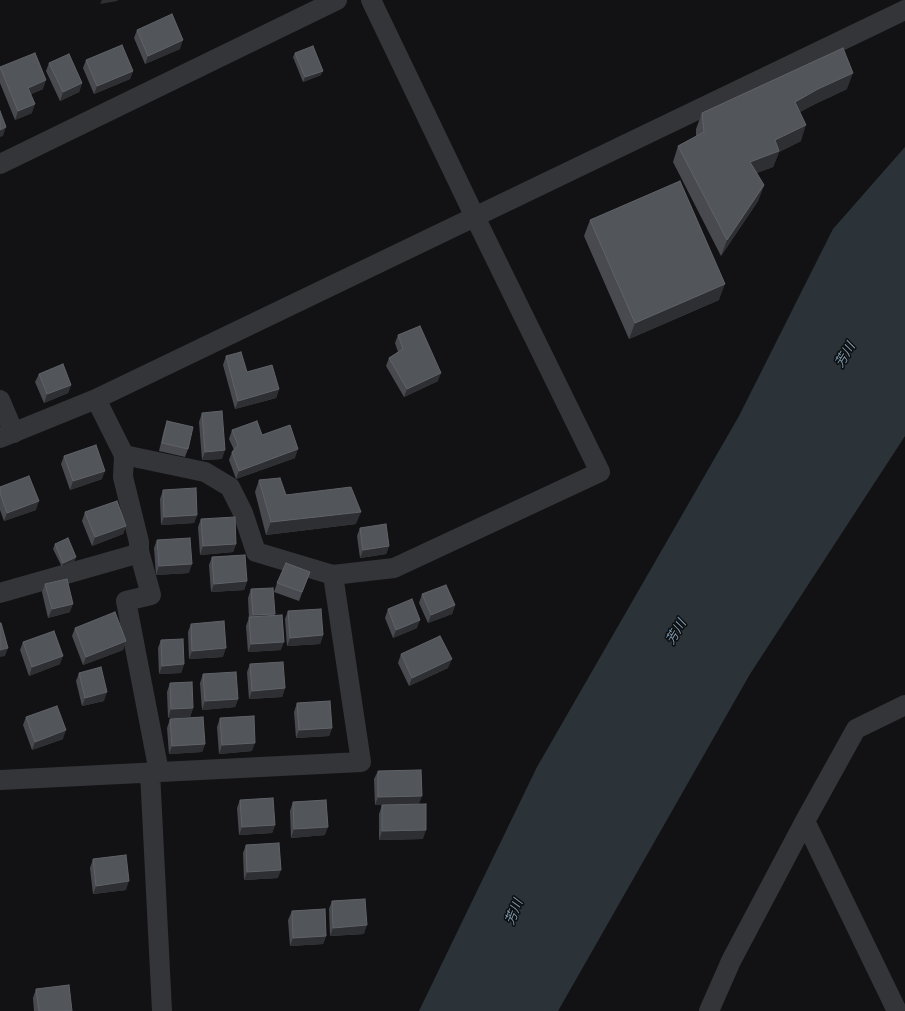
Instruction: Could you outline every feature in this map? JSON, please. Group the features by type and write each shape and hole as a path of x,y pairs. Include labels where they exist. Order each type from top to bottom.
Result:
{"street":[{"path":"0,164 337,0"},
{"path":"124,455 205,472 230,487 243,513 256,552 333,575 394,568 600,472 371,0"},
{"path":"0,400 7,436 96,399 905,10"},
{"path":"96,399 124,455 124,477 139,542 139,551 151,596 126,601 154,772 162,1011"},
{"path":"0,593 134,555 139,551"},
{"path":"0,780 361,762 333,575"},
{"path":"709,1011 731,961 805,821 856,730 905,705"},
{"path":"805,821 897,1011"}],"water":[{"name":"芳川","path":"905,147 905,436 750,674 558,1011 419,1011 537,767 739,416 833,229"}],"building":[{"path":"172,14 183,40 148,56 137,30"},
{"path":"122,45 133,71 97,86 86,60"},
{"path":"313,46 323,71 305,77 295,53"},
{"path":"843,48 853,73 818,89 795,102 806,125 775,140 779,151 750,162 764,185 727,240 678,146 704,132 702,113"},
{"path":"35,53 46,80 28,88 35,104 18,111 0,67"},
{"path":"69,54 82,83 63,92 49,63"},
{"path":"0,111 6,127 0,130"},
{"path":"680,181 725,284 635,323 590,220"},
{"path":"420,326 441,373 407,389 389,358 403,349 398,335"},
{"path":"241,352 247,372 272,365 279,389 238,401 226,356"},
{"path":"63,364 71,385 47,394 39,374"},
{"path":"222,411 225,450 205,452 202,413"},
{"path":"167,421 193,427 188,449 162,443"},
{"path":"257,421 262,435 290,425 298,449 239,471 232,452 238,445 232,430"},
{"path":"96,445 105,471 73,481 64,456"},
{"path":"29,476 39,501 7,513 0,493 0,487"},
{"path":"280,478 286,495 351,487 361,512 271,522 259,480"},
{"path":"196,488 197,515 164,517 163,490"},
{"path":"117,501 126,526 95,537 85,512"},
{"path":"235,517 236,544 203,546 201,519"},
{"path":"386,524 389,546 363,550 360,528"},
{"path":"68,538 76,557 63,563 55,544"},
{"path":"190,538 192,564 159,566 157,540"},
{"path":"245,555 247,581 214,584 212,557"},
{"path":"286,563 310,572 302,592 277,583"},
{"path":"67,579 73,604 52,609 45,584"},
{"path":"446,585 455,605 431,615 422,594"},
{"path":"273,588 275,614 253,615 251,589"},
{"path":"412,599 420,620 396,630 388,609"},
{"path":"321,609 323,635 290,638 288,611"},
{"path":"115,612 126,641 86,657 75,628"},
{"path":"282,615 284,642 251,644 249,617"},
{"path":"224,621 226,648 192,651 191,624"},
{"path":"0,623 8,648 0,650"},
{"path":"54,631 63,656 32,667 23,642"},
{"path":"440,636 452,659 412,678 401,654"},
{"path":"183,639 184,664 162,666 161,640"},
{"path":"283,662 285,688 252,691 250,664"},
{"path":"101,667 107,692 85,698 79,673"},
{"path":"236,672 238,699 205,701 203,674"},
{"path":"192,682 193,708 171,709 170,683"},
{"path":"330,701 332,728 299,730 297,703"},
{"path":"57,706 66,730 35,742 26,717"},
{"path":"254,716 255,743 222,745 220,718"},
{"path":"203,717 205,744 172,746 170,719"},
{"path":"421,770 422,796 378,797 378,771"},
{"path":"273,798 275,825 242,827 240,800"},
{"path":"326,800 328,827 294,829 293,802"},
{"path":"426,804 426,830 382,831 382,805"},
{"path":"279,843 281,870 247,872 246,845"},
{"path":"126,855 129,881 96,886 93,859"},
{"path":"365,899 367,925 333,928 332,901"},
{"path":"325,909 326,936 293,938 292,911"},
{"path":"69,985 72,1011 39,1011 36,989"}]}
